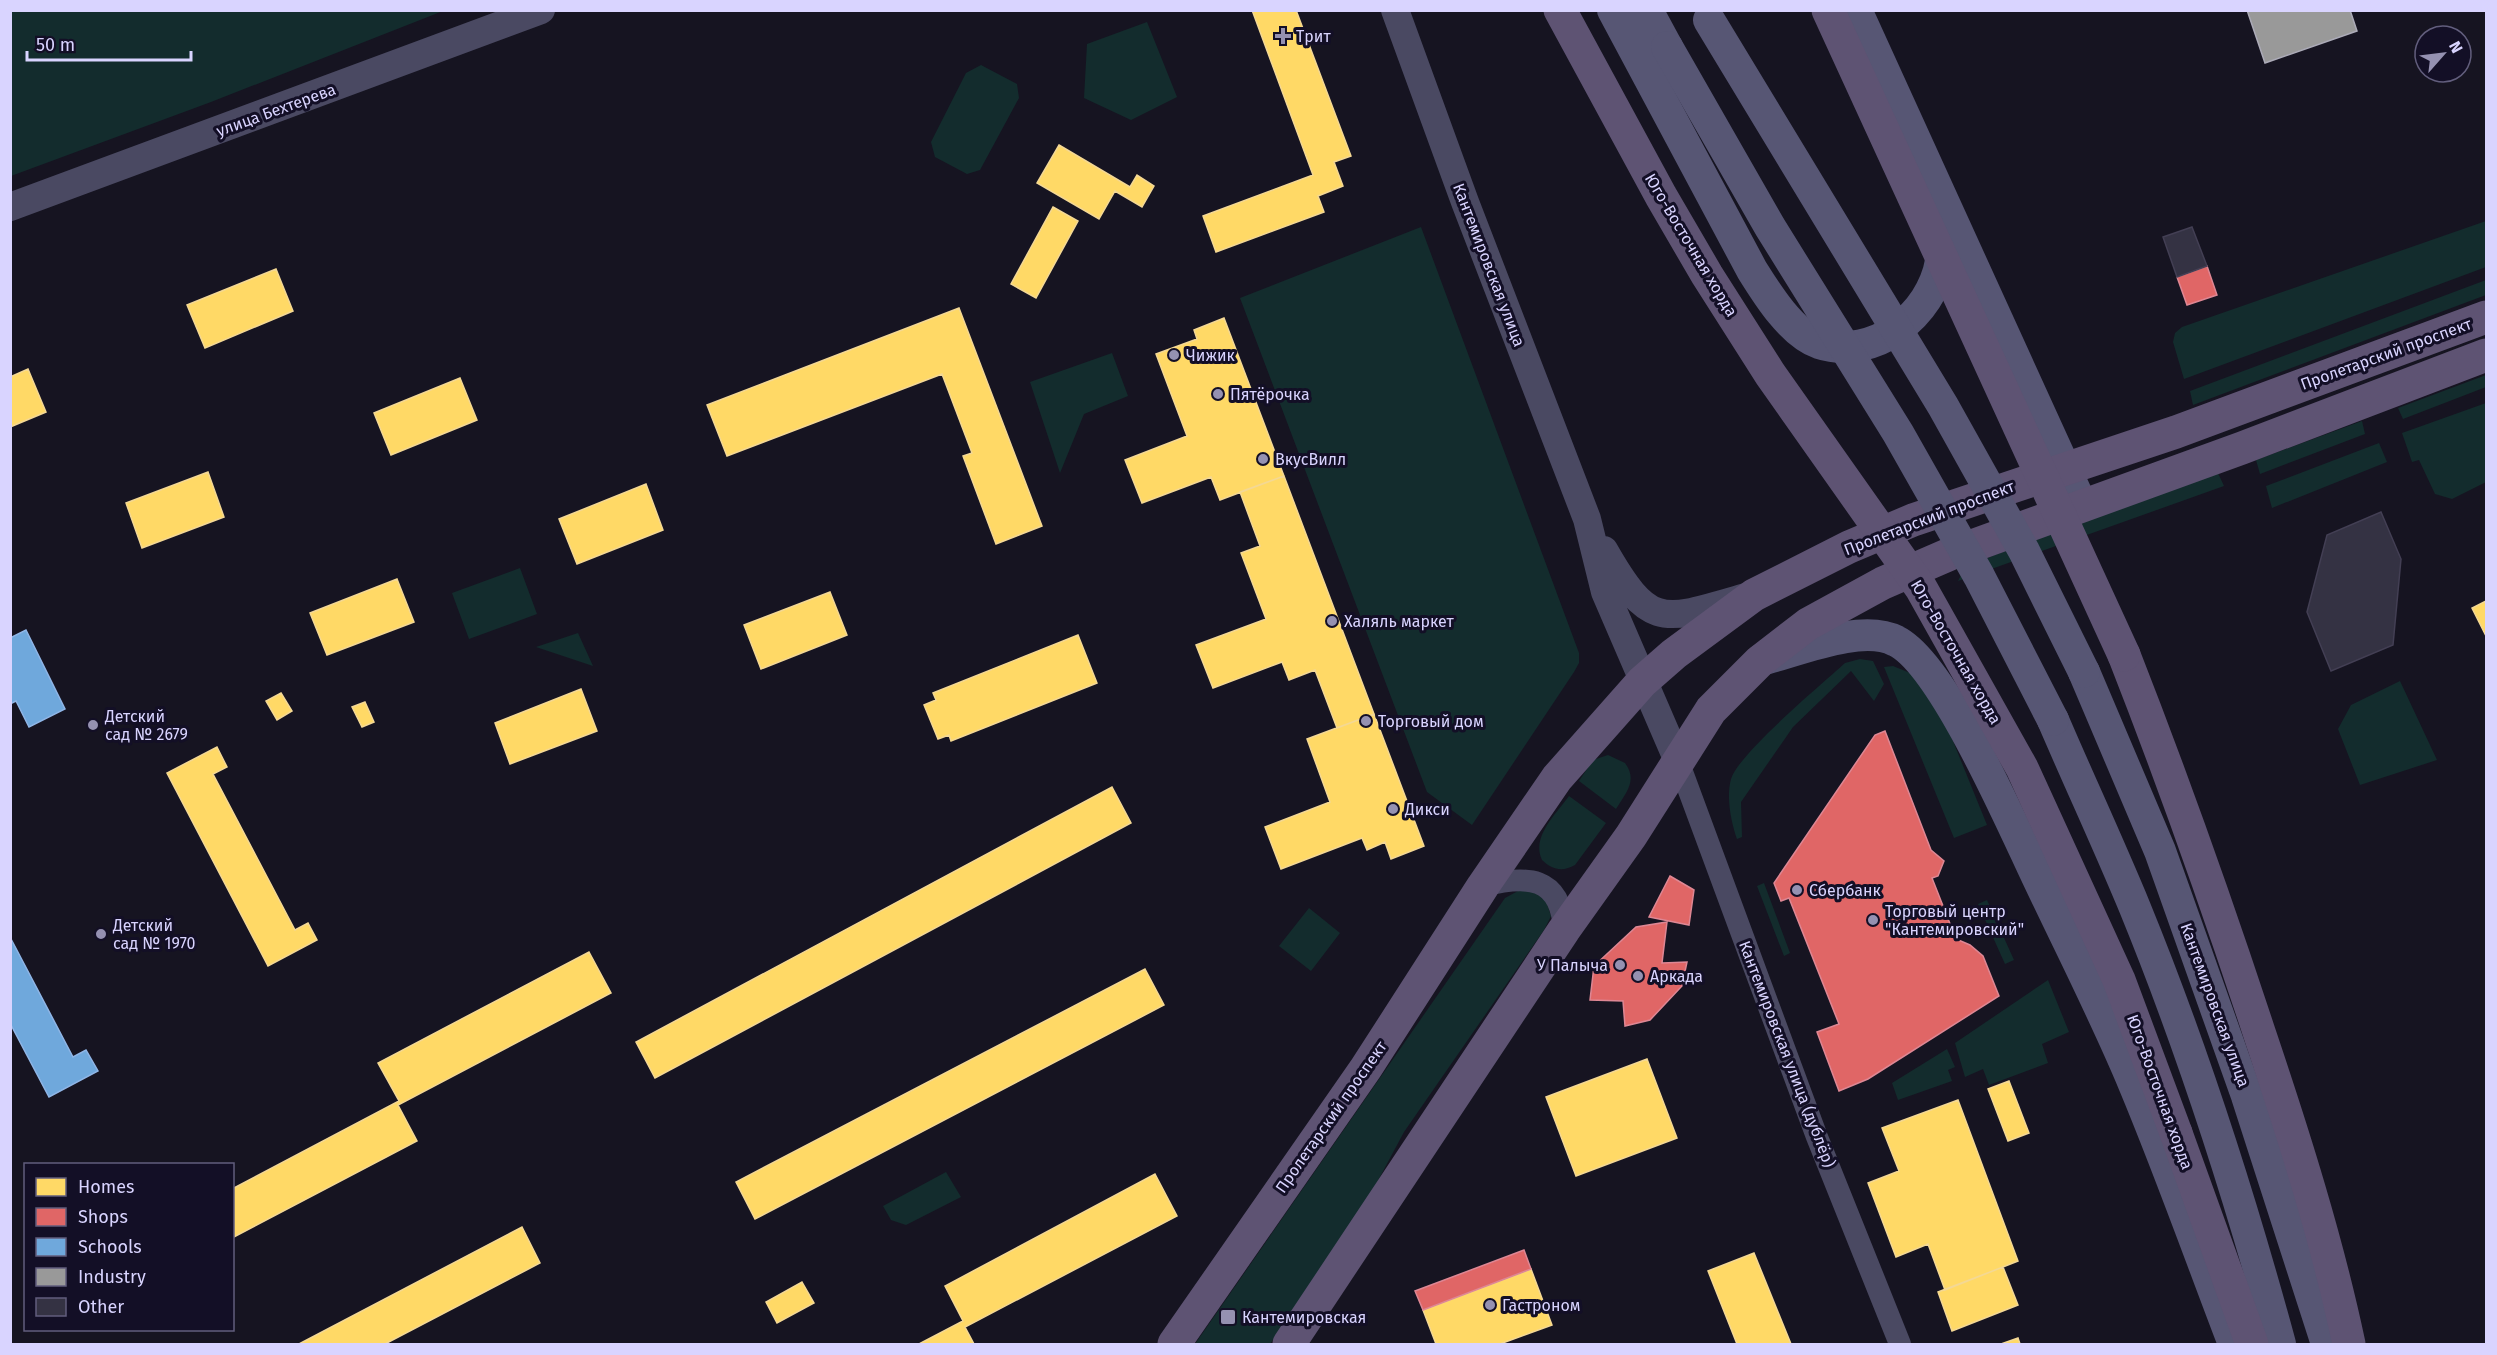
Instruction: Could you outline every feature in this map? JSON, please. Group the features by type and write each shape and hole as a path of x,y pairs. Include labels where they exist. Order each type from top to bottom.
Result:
{"main road":[{"name":"Юго-Восточная хорда","path":"1560,10 1661,196 1707,275 1770,374 1921,588 2022,768 2119,980 2252,1344"},
{"path":"1613,10 1752,270 1771,301 1786,317 1818,342 1845,348 1865,346 1890,335 1907,321 1928,294 1941,263 1943,235 1940,210 1932,180"},
{"path":"1647,10 1770,227 1904,443 1979,576 2053,720 2135,908 2188,1047 2255,1252 2280,1344"},
{"path":"1828,10 2124,655 2171,776 2286,1114 2349,1344"},
{"path":"1856,10 2082,506"},
{"name":"Кантемировская улица","path":"1706,15 1943,406 2024,551 2084,672 2164,862 2247,1096 2327,1344"},
{"name":"Пролетарский проспект","path":"1174,1344 1366,1068 1483,886 1557,778 1642,682 1674,654 1754,595 1849,547 1913,520 2176,432 2487,317"},
{"path":"1289,1344 1564,930 1628,842 1711,710 1760,661 1808,624 1883,584 1950,554 2487,355"},
{"path":"1760,661 1840,639 1863,635 1887,637 1906,647 1917,658 1949,702 2001,799 2134,1084 2234,1344"}],"street":[{"name":"улица Бехтерева","path":"10,207 541,10"},
{"name":"Кантемировская улица","path":"1395,10 1468,212 1587,519 1605,592 1678,761"},
{"name":"Кантемировская улица","path":"1587,519 1624,585 1638,601 1653,611 1681,616 1754,595"},
{"name":"Кантемировская улица (дублёр)","path":"1678,761 1817,1137 1900,1344"},
{"path":"1483,886 1521,878 1545,886 1560,906 1564,930"}],"green space":[{"path":"11,10 443,11 211,102 11,176"},
{"path":"1147,22 1177,97 1131,120 1084,98 1087,44"},
{"path":"981,65 1017,84 1019,98 980,170 967,174 935,157 931,142 966,73"},
{"path":"2486,221 2486,267 2184,379 2173,342 2175,333 2182,327"},
{"path":"1421,227 1579,653 1579,663 1574,672 1472,825 1427,792 1240,298"},
{"path":"2486,280 2486,295 2193,405 2190,391"},
{"path":"1112,353 1128,396 1084,414 1060,473 1030,382"},
{"path":"2486,375 2486,387 2403,419 2398,408"},
{"path":"2486,403 2486,482 2452,499 2435,494 2419,460 2412,462 2402,433"},
{"path":"2362,421 2365,434 2260,474 2256,460"},
{"path":"2379,443 2387,462 2272,508 2266,486"},
{"path":"2217,471 2224,486 1958,581 1961,575 1979,561"},
{"path":"520,568 537,614 469,639 452,593"},
{"path":"578,633 593,666 536,647"},
{"path":"1860,659 1873,661 1884,684 1874,701 1851,671 1793,727 1741,802 1742,837 1737,839 1731,817 1729,794 1731,779 1737,767 1764,737 1845,663"},
{"path":"1893,666 1910,673 1938,704 1987,825 1954,838 1884,667"},
{"path":"2400,681 2437,760 2360,785 2338,729 2351,705"},
{"path":"1608,755 1625,763 1629,769 1631,781 1616,809 1579,781 1593,760"},
{"path":"1569,796 1606,823 1575,865 1566,869 1558,869 1542,860 1539,851 1540,843 1546,826"},
{"path":"1764,883 1790,953 1784,956 1757,886"},
{"path":"1533,890 1546,900 1551,916 1544,930 1404,1132 1359,1216 1270,1344 1195,1344 1505,898 1518,891"},
{"path":"1987,900 2014,960 2005,964 1978,904"},
{"path":"1309,908 1340,933 1311,971 1279,946"},
{"path":"2048,980 2069,1032 2042,1044 2048,1063 1989,1085 1983,1069 1965,1077 1955,1043"},
{"path":"1947,1049 1955,1067 1948,1070 1952,1081 1898,1100 1892,1083"},
{"path":"946,1172 961,1197 906,1225 891,1220 883,1206"}],"building: Homes":[{"path":"1252,10 1296,10 1351,156 1334,162 1343,186 1318,196 1324,212 1216,252 1203,216 1313,175"},
{"path":"1059,145 1130,187 1137,175 1154,186 1142,207 1115,191 1099,219 1037,183"},
{"path":"1053,207 1078,221 1036,298 1011,284"},
{"path":"276,269 293,311 205,348 187,305"},
{"path":"959,308 1042,526 996,544 963,456 972,453 942,374 727,456 707,405"},
{"path":"1224,318 1284,476 1220,500 1211,477 1142,503 1125,460 1187,436 1156,354 1197,339 1194,330"},
{"path":"28,369 46,412 10,427 10,377"},
{"path":"460,378 477,420 391,455 374,413"},
{"path":"208,472 224,517 142,548 126,503"},
{"path":"1284,476 1374,714 1337,728 1315,670 1289,680 1282,662 1213,688 1196,645 1266,619 1241,553 1260,546 1240,492"},
{"path":"646,484 663,530 577,564 559,519"},
{"path":"397,579 414,622 327,655 310,613"},
{"path":"830,592 847,635 761,669 744,625"},
{"path":"2486,601 2486,636 2472,608"},
{"path":"1078,635 1097,683 951,741 949,735 938,739 924,705 936,700 933,693"},
{"path":"581,689 597,731 510,764 495,723"},
{"path":"281,693 292,711 277,720 266,701"},
{"path":"365,702 374,722 362,727 352,707"},
{"path":"1374,714 1424,846 1391,859 1385,842 1367,850 1362,838 1281,869 1265,827 1330,802 1307,739"},
{"path":"217,747 227,767 213,774 295,930 308,923 317,940 268,966 167,773"},
{"path":"1112,787 1131,823 655,1078 636,1042"},
{"path":"589,952 611,993 398,1105 417,1141 234,1237 234,1188 399,1101 378,1063"},
{"path":"1145,969 1164,1005 755,1219 736,1182"},
{"path":"1647,1059 1677,1138 1576,1176 1546,1097"},
{"path":"2009,1081 2029,1133 2008,1141 1988,1089"},
{"path":"1958,1100 2018,1261 1945,1290 1928,1244 1896,1257 1868,1183 1899,1171 1882,1128"},
{"path":"1155,1174 1177,1216 965,1327 974,1344 919,1344 963,1321 945,1286"},
{"path":"522,1227 540,1263 385,1344 299,1344"},
{"path":"1754,1253 1791,1344 1737,1344 1708,1271"},
{"path":"2003,1267 2018,1305 1952,1331 1938,1292"},
{"path":"1531,1269 1552,1325 1500,1344 1436,1344 1423,1310"},
{"path":"802,1282 814,1303 777,1323 766,1302"},
{"path":"2018,1338 2020,1344 2001,1344"}],"building: Shops":[{"path":"2207,266 2217,295 2187,305 2177,277"},
{"name":"Торговый центр \"Кантемировский\"","path":"1885,731 1931,850 1944,861 1938,876 1932,878 1956,939 1970,945 1983,956 1999,996 1868,1079 1839,1091 1817,1032 1839,1024 1789,898 1781,901 1774,883 1875,735"},
{"path":"1670,876 1694,890 1689,925 1649,917"},
{"name":"Аркада","path":"1667,922 1662,963 1687,962 1682,986 1650,1020 1625,1026 1623,1001 1590,1000 1594,966 1636,927"},
{"path":"1524,1250 1531,1269 1423,1310 1415,1291"}],"building: Schools":[{"path":"26,630 65,709 29,727 16,701 10,704 10,638"},
{"path":"10,937 73,1057 86,1050 98,1071 49,1097 10,1023"}],"building: Industry":[{"path":"2247,10 2350,10 2357,31 2265,63"}],"building: Other":[{"path":"2192,227 2207,266 2177,277 2163,237"},
{"path":"2381,512 2401,559 2393,645 2331,671 2307,612 2327,535"}],"place":[{"name":"Трит","path":"1283,36"},
{"name":"Чижик","path":"1174,355"},
{"name":"Пятёрочка","path":"1218,394"},
{"name":"ВкусВилл","path":"1263,459"},
{"name":"Халяль маркет","path":"1332,621"},
{"name":"Торговый дом","path":"1366,721"},
{"name":"Детский сад № 2679","path":"93,725"},
{"name":"Дикси","path":"1393,809"},
{"name":"Сбербанк","path":"1797,890"},
{"name":"Торговый центр \"Кантемировский\"","path":"1873,920"},
{"name":"Детский сад № 1970","path":"101,934"},
{"name":"У Палыча","path":"1620,965"},
{"name":"Аркада","path":"1638,976"},
{"name":"Гастроном","path":"1490,1305"},
{"name":"Кантемировская","path":"1228,1317"}]}
